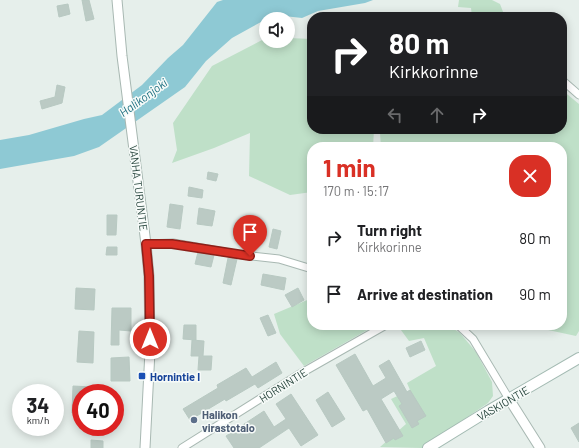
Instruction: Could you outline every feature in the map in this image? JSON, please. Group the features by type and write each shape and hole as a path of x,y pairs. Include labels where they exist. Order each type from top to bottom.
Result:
{"main road":[{"name":"VASKIONTIE","path":"428,448 579,358"}],"street":[{"name":"VANHA TURUNTIE","path":"117,0 122,56 149,276 150,351 145,448"},
{"path":"567,84 579,94"},
{"path":"146,244 191,246 235,254 279,259 307,267"},
{"name":"HORNINTIE","path":"182,448 298,375 377,330"},
{"path":"463,330 473,339 540,448"}],"green space":[{"path":"459,0 492,0 500,4 503,12 471,12 471,8 458,7"},
{"path":"295,38 307,39 307,134 374,134 373,142 307,142 307,193 290,195 249,176 250,133 172,163 177,150 173,123 212,66 259,42 259,48 295,48"},
{"path":"567,94 579,104 579,331 576,336 548,330 567,330 567,142 381,142 380,134 567,134"},
{"path":"307,300 307,330 367,330 304,366 280,334 274,314"},
{"path":"401,330 456,330 460,333 476,352 492,382 493,396 488,403 422,448 380,447 406,424 391,399 410,390 407,383 436,366 424,338 409,341"}],"water":[{"name":"Halikonjoki","path":"223,0 373,0 365,3 316,12 307,12 307,16 302,18 295,17 295,12 259,12 259,23 232,38 206,61 185,87 99,147 74,156 0,169 0,140 29,135 102,115 142,85 183,45 217,2"}],"building":[{"path":"82,0 89,0 94,19 86,21"},
{"path":"68,4 70,14 59,17 57,6"},
{"path":"57,85 65,87 62,103 42,109 40,101 55,97"},
{"path":"208,172 218,174 216,181 207,179"},
{"path":"189,187 203,190 202,198 188,196"},
{"path":"170,204 183,206 180,229 167,227"},
{"path":"199,208 215,211 212,226 197,224"},
{"path":"107,215 117,215 116,235 107,235"},
{"path":"251,227 260,228 258,246 248,244"},
{"path":"273,229 281,231 277,249 269,247"},
{"path":"107,247 117,247 117,255 106,255"},
{"path":"198,252 214,255 211,267 195,264"},
{"path":"228,258 237,259 231,285 223,283"},
{"path":"263,274 286,278 284,290 261,285"},
{"path":"76,288 95,289 94,310 75,309"},
{"path":"298,288 304,300 292,307 285,295"},
{"path":"112,308 131,308 131,331 119,330 119,345 111,345"},
{"path":"268,315 276,333 268,336 260,318"},
{"path":"184,325 196,325 196,340 183,339"},
{"path":"79,331 94,332 93,363 77,362"},
{"path":"192,340 204,341 203,356 212,356 211,370 198,370 199,356 191,356"},
{"path":"421,341 425,350 410,357 406,348"},
{"path":"355,354 373,386 386,378 379,366 389,360 407,392 410,390 426,416 417,421 419,424 412,428 399,406 402,404 394,391 381,399 403,436 395,440 394,438 386,443 367,409 363,411 336,365"},
{"path":"129,357 130,381 111,381 111,358"},
{"path":"276,362 282,373 258,388 255,384 226,401 225,399 190,420 183,409 218,388 217,385 246,368 252,377"},
{"path":"328,392 345,419 332,427 316,400"},
{"path":"291,394 318,435 301,446 289,428 259,448 234,448 226,436 264,411 274,427 286,419 276,404"},
{"path":"579,423 579,442 571,428"},
{"path":"91,440 103,441 103,448 91,448"}],"place":[{"name":"Hornintie I","path":"142,376"},
{"name":"Halikon virastotalo","path":"194,420"}],"route":[{"path":"150,339 149,276 146,244 191,246 250,256"}]}
